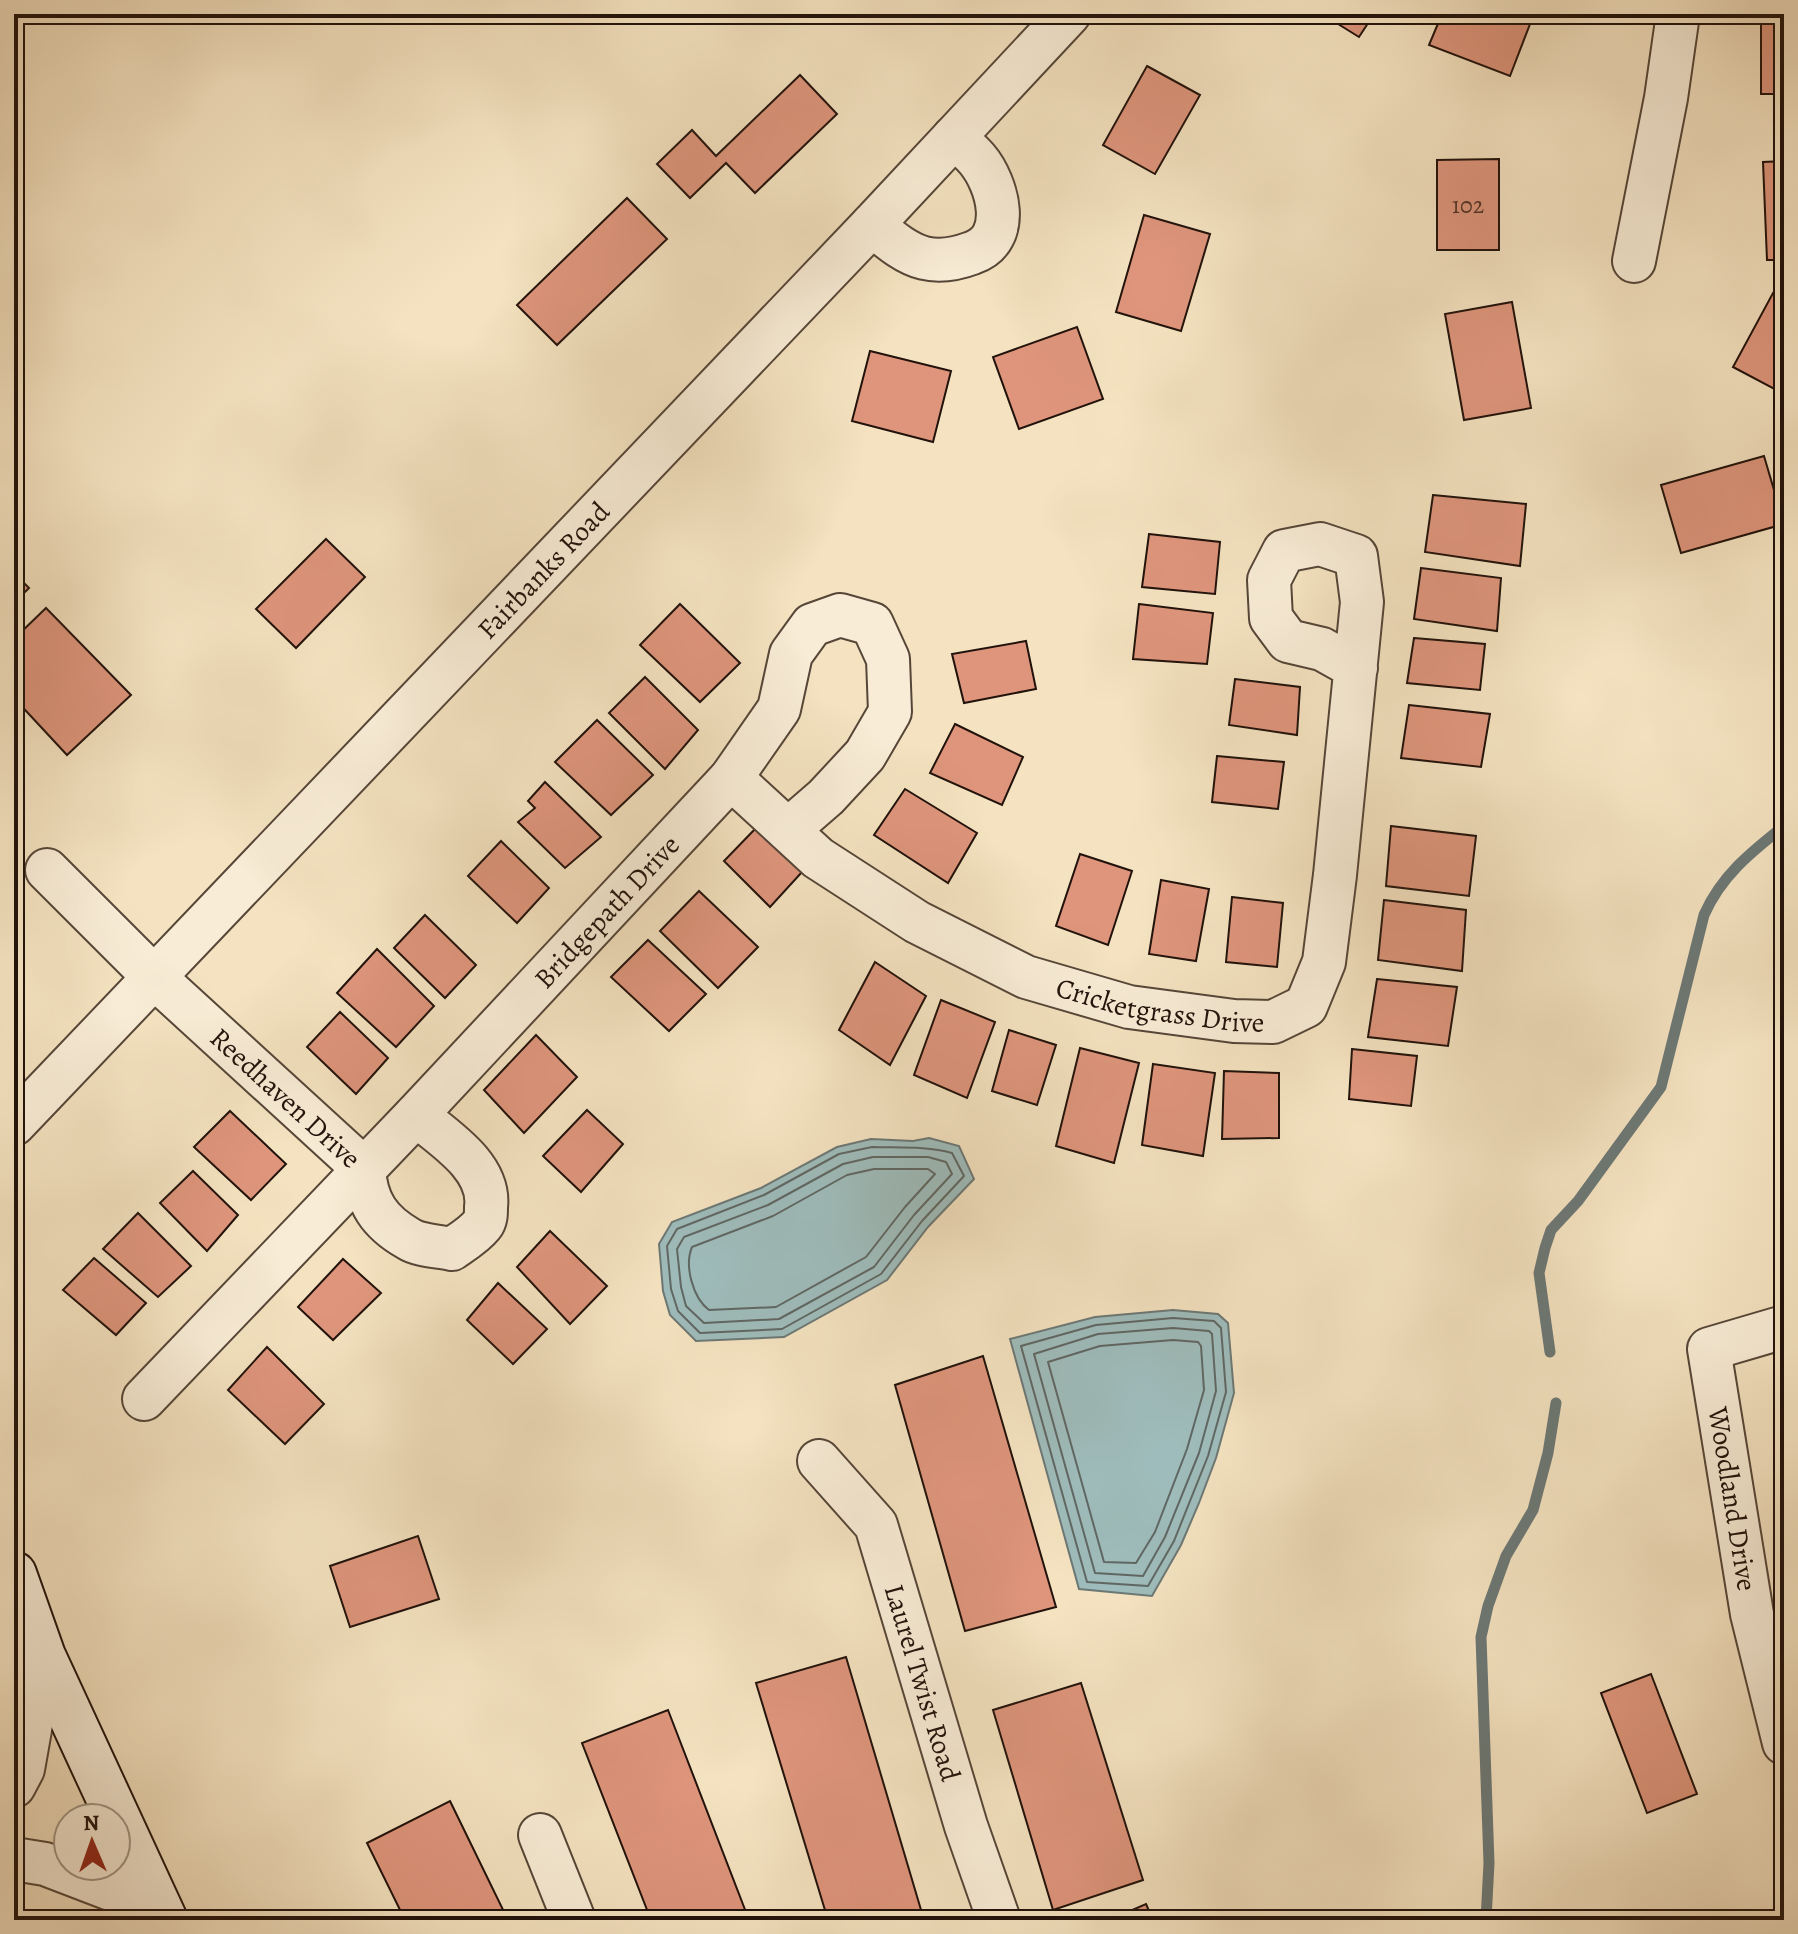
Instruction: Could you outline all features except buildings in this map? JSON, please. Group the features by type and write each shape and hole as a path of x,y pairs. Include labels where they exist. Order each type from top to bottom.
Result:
{"main road":[{"path":"14,1574 43,1656 91,1766 163,1914"}],"street":[{"name":"Fairbanks Road","path":"14,1124 872,225 1069,14"},
{"path":"1634,261 1666,98 1678,14"},
{"path":"872,225 899,246 922,258 943,261 978,251 993,236 999,218 997,199 977,159 954,137"},
{"name":"Bridgepath Drive","path":"144,1399 416,1115 731,778 779,709 791,654 812,625 840,615 872,624 888,659 890,712 865,755 826,797 788,830"},
{"name":"Cricketgrass Drive","path":"731,778 818,858 917,922 1026,977 1129,1007 1234,1021 1273,1022 1306,1006 1324,962 1356,668"},
{"name":"Reedhaven Drive","path":"47,870 153,976 364,1169 365,1190 372,1209 410,1240 452,1249 485,1222 488,1192 476,1170 459,1151 416,1115"},
{"name":"Woodland Drive","path":"1784,1327 1709,1349 1752,1614 1784,1743"},
{"name":"Laurel Twist Road","path":"819,1461 876,1525 966,1826 999,1920"},
{"path":"14,1786 23,1769 43,1656"},
{"path":"540,1835 574,1920"},
{"path":"14,1859 45,1864 163,1914"}],"water":[{"path":"929,1138 959,1146 974,1179 928,1227 887,1280 784,1337 696,1341 670,1315 663,1291 659,1244 672,1222 761,1188 837,1147 871,1139 913,1141"},
{"path":"1173,1310 1218,1314 1228,1323 1234,1393 1216,1458 1181,1545 1152,1596 1079,1589 1010,1339 1095,1317"}],"waterway":[{"path":"1550,1352 1539,1273 1551,1230 1578,1201 1661,1087 1704,915 1711,901 1738,866 1784,826"},
{"path":"1486,1920 1489,1863 1481,1637 1488,1606 1506,1556 1533,1510 1548,1453 1556,1403"}]}
